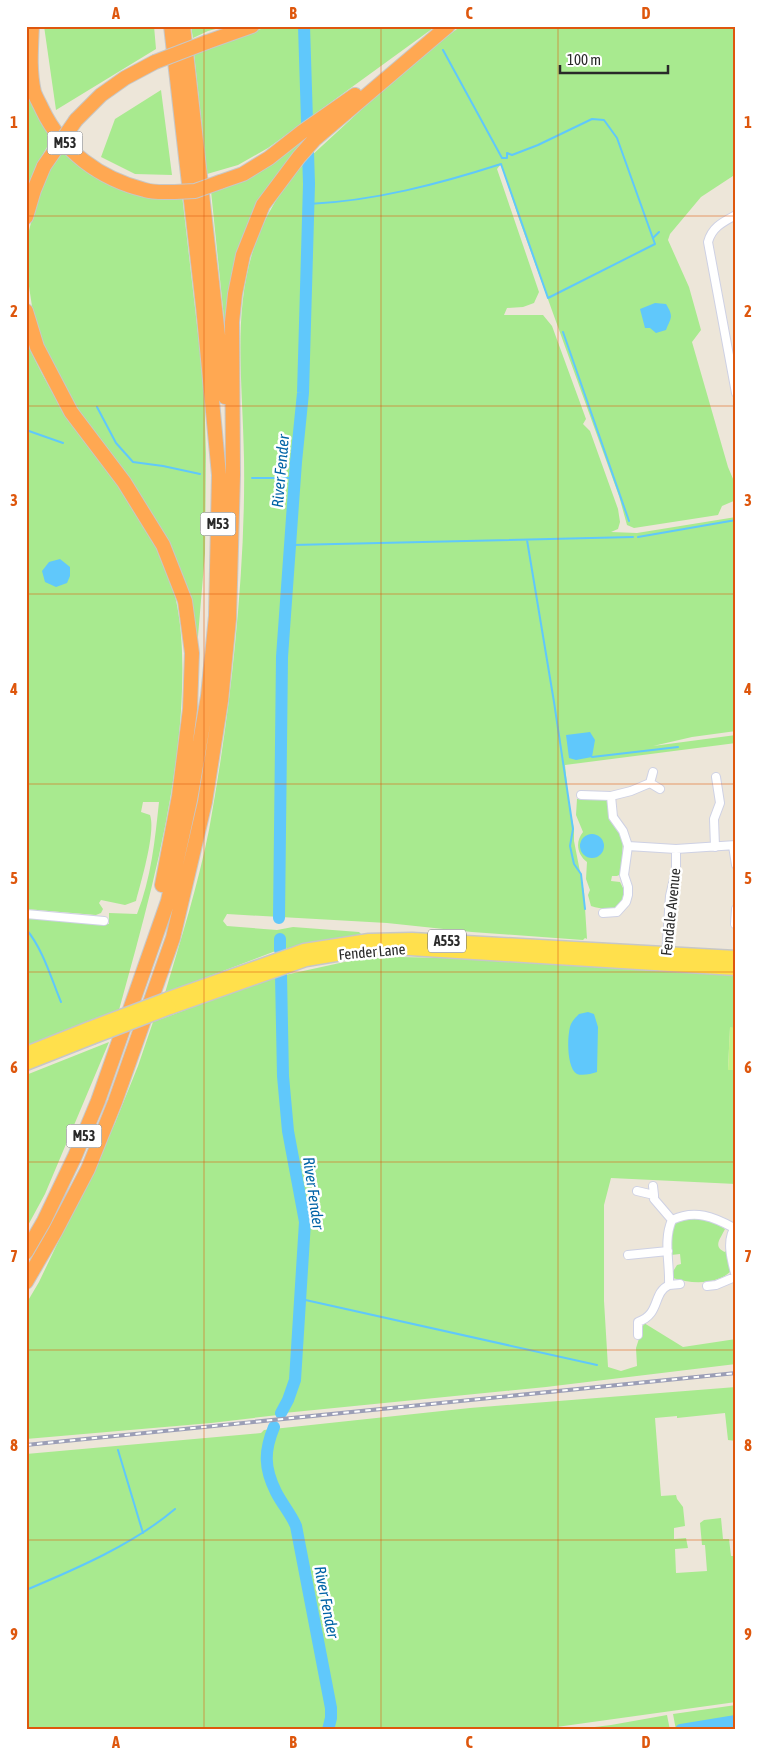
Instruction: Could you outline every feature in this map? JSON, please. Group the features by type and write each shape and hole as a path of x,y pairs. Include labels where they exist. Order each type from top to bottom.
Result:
{"highway":[{"name":"M53","path":"32,26 31,65 35,93 49,123 71,150 89,166 123,183 147,191 175,192 195,191 243,174 269,158 448,26"},
{"name":"M53","path":"26,1252 44,1222 98,1101 168,901 190,800 208,696 216,616 219,475 203,306 171,26"},
{"name":"M53","path":"183,26 216,305 233,474"},
{"name":"M53","path":"26,217 44,166 76,120 101,95 125,78 155,62 252,26"},
{"name":"M53","path":"26,1282 88,1169 115,1102 174,938 205,802 221,701 229,619 233,474 232,322 243,255 263,205 299,156 314,140 448,26"},
{"name":"M53","path":"26,311 37,347 71,412 124,482 163,545 185,600 192,653 190,709 179,796 148,962"}],"main road":[{"name":"Fender Lane","path":"26,1064 91,1033 168,1003 306,960 372,949 420,949 666,959 736,957"},
{"name":"Fender Lane","path":"666,959 736,969"},
{"name":"Fender Lane","path":"26,1052 91,1033"}],"street":[{"path":"736,215 716,227 710,233 708,242 736,392"},
{"path":"582,795 611,796 631,791 650,783 654,772"},
{"path":"715,847 714,819 720,803 716,776"},
{"path":"650,783 660,789"},
{"path":"603,913 617,912 626,902 628,887 624,875 628,846 623,831 614,817 611,796"},
{"name":"Fendale Avenue","path":"628,846 676,849 676,870 670,896 666,959"},
{"path":"676,849 734,846 736,865"},
{"path":"735,924 736,909"},
{"path":"26,914 104,920"},
{"path":"637,1191 654,1191 654,1199 672,1220"},
{"path":"672,1220 693,1214 703,1215 735,1227 729,1243 736,1277 716,1285 707,1286"},
{"path":"669,1284 668,1231 672,1220"},
{"path":"628,1255 668,1251"},
{"path":"629,1321 638,1322 654,1310 662,1288 669,1284 680,1284"},
{"path":"638,1322 638,1336"}],"green space":[{"path":"44,26 154,26 156,49 56,110"},
{"path":"191,26 227,26 208,31 193,38"},
{"path":"269,26 436,26 268,148 238,165 207,174 194,53"},
{"path":"461,26 736,26 736,174 701,197 670,234 668,240 689,287 701,330 692,342 728,467 736,486 736,500 722,506 718,515 634,528 627,525 619,496 501,164 497,169 539,292 534,303 523,307 507,308 504,315 543,315 552,326 586,419 583,424 590,431 618,509 620,522 618,529 611,532 637,533 736,517 736,731 692,737 653,746 736,735 736,743 565,765 574,841 584,892 587,939 472,932 387,923 227,914 223,921 227,926 277,930 293,927 359,932 363,936 287,951 286,947 165,993 205,851 217,784 230,691 242,552 244,459 241,337 243,300 249,263 262,227 282,192 310,157 413,62","holes":["309,198 304,396 298,449 282,701 281,917 277,916 277,803 282,617 302,397 302,339"]},
{"path":"26,66 54,135 36,166 26,190"},
{"path":"161,90 172,175 135,174 101,157 115,119"},
{"path":"305,137 307,140 252,219 226,338 211,191"},
{"path":"62,147 85,166 182,195 204,386 206,454 205,553 197,648 177,563 156,520 72,400 44,350 34,320 26,266 28,235 39,189"},
{"path":"26,341 60,405 139,515 161,555 169,574 178,612 181,631 182,671 181,711 177,749 165,825 149,899 119,1010 26,1046 26,917 109,924 109,913 137,914 149,873 159,802 143,802 141,812 150,815 151,833 136,901 125,905 101,900 99,903 103,909 101,913 96,915 26,909"},
{"path":"577,799 607,800 623,840 621,874 612,876 611,881 620,882 623,888 625,888 624,896 619,906 614,908 603,909 591,906 588,895 590,890 586,879 587,862 578,848 580,836 583,832 576,815"},
{"path":"398,957 736,973 736,1028 730,1028 728,1069 736,1070 736,1184 611,1178 604,1205 604,1301 608,1367 621,1371 637,1366 636,1348 644,1323 683,1347 736,1339 736,1364 546,1387 284,1413 299,1374 307,1240 305,1208 289,1117 286,1065 285,975 358,959"},
{"path":"279,975 281,1097 301,1223 293,1379 278,1415 211,1423 26,1439 26,1304 39,1282 115,1123 153,1022"},
{"path":"730,1027 736,1028 736,1070 728,1070"},
{"path":"109,1042 45,1194 26,1229 26,1075"},
{"path":"683,1218 705,1220 725,1229 718,1245 725,1252 727,1249 731,1271 725,1276 704,1282 673,1278 672,1273 677,1265 681,1264 680,1254 671,1255 671,1234 674,1225"},
{"path":"736,1387 736,1441 728,1440 725,1413 677,1418 677,1416 655,1418 661,1496 676,1495 683,1507 685,1526 674,1528 674,1539 686,1538 688,1548 675,1549 676,1573 707,1571 705,1545 702,1545 700,1523 704,1520 721,1518 723,1539 729,1539 731,1556 736,1556 736,1702 535,1730 26,1730 26,1454 261,1433 264,1430 470,1408"},
{"path":"736,1705 736,1730 676,1730 673,1714"},
{"path":"667,1715 670,1730 570,1730 611,1725"}],"water":[{"path":"655,303 666,304 671,315 666,330 656,333 650,328 645,328 640,309"},
{"path":"60,559 70,567 70,576 67,583 56,587 45,582 42,571 49,562"},
{"path":"590,732 595,740 592,757 576,760 569,758 566,735"},
{"path":"592,834 597,835 603,841 603,851 597,857 592,858 587,857 581,851 580,846 581,841 587,835"},
{"path":"588,1012 594,1014 598,1027 597,1072 579,1075 573,1070 569,1058 570,1028 579,1014"}],"waterway":[{"name":"River Fender","path":"279,918 282,657 296,462 303,393 309,184 304,26"},
{"path":"309,204 382,195 454,178 501,164 548,298 655,244 617,138 604,120 592,119 538,145 512,155 507,153 507,158 502,158 443,50"},
{"path":"653,238 659,232"},
{"path":"563,332 629,521"},
{"path":"97,407 116,443 133,462 200,474"},
{"path":"26,430 63,443"},
{"path":"252,478 295,478"},
{"path":"638,537 736,520"},
{"path":"292,545 633,537"},
{"path":"527,540 573,829 570,846 574,864 581,874 585,909"},
{"path":"592,757 678,747"},
{"path":"26,929 42,955 61,1002"},
{"name":"River Fender","path":"280,939 280,950"},
{"name":"River Fender","path":"281,975 283,1076 288,1131 305,1222 295,1380 281,1413"},
{"path":"301,1299 597,1365"},
{"name":"River Fender","path":"274,1427 268,1444 267,1467 276,1492 296,1526 331,1708 328,1730"},
{"path":"118,1450 143,1533"},
{"path":"26,1590 104,1555 159,1522 175,1509"},
{"path":"681,1730 736,1721"}],"railway":[{"path":"26,1445 736,1373"}]}
